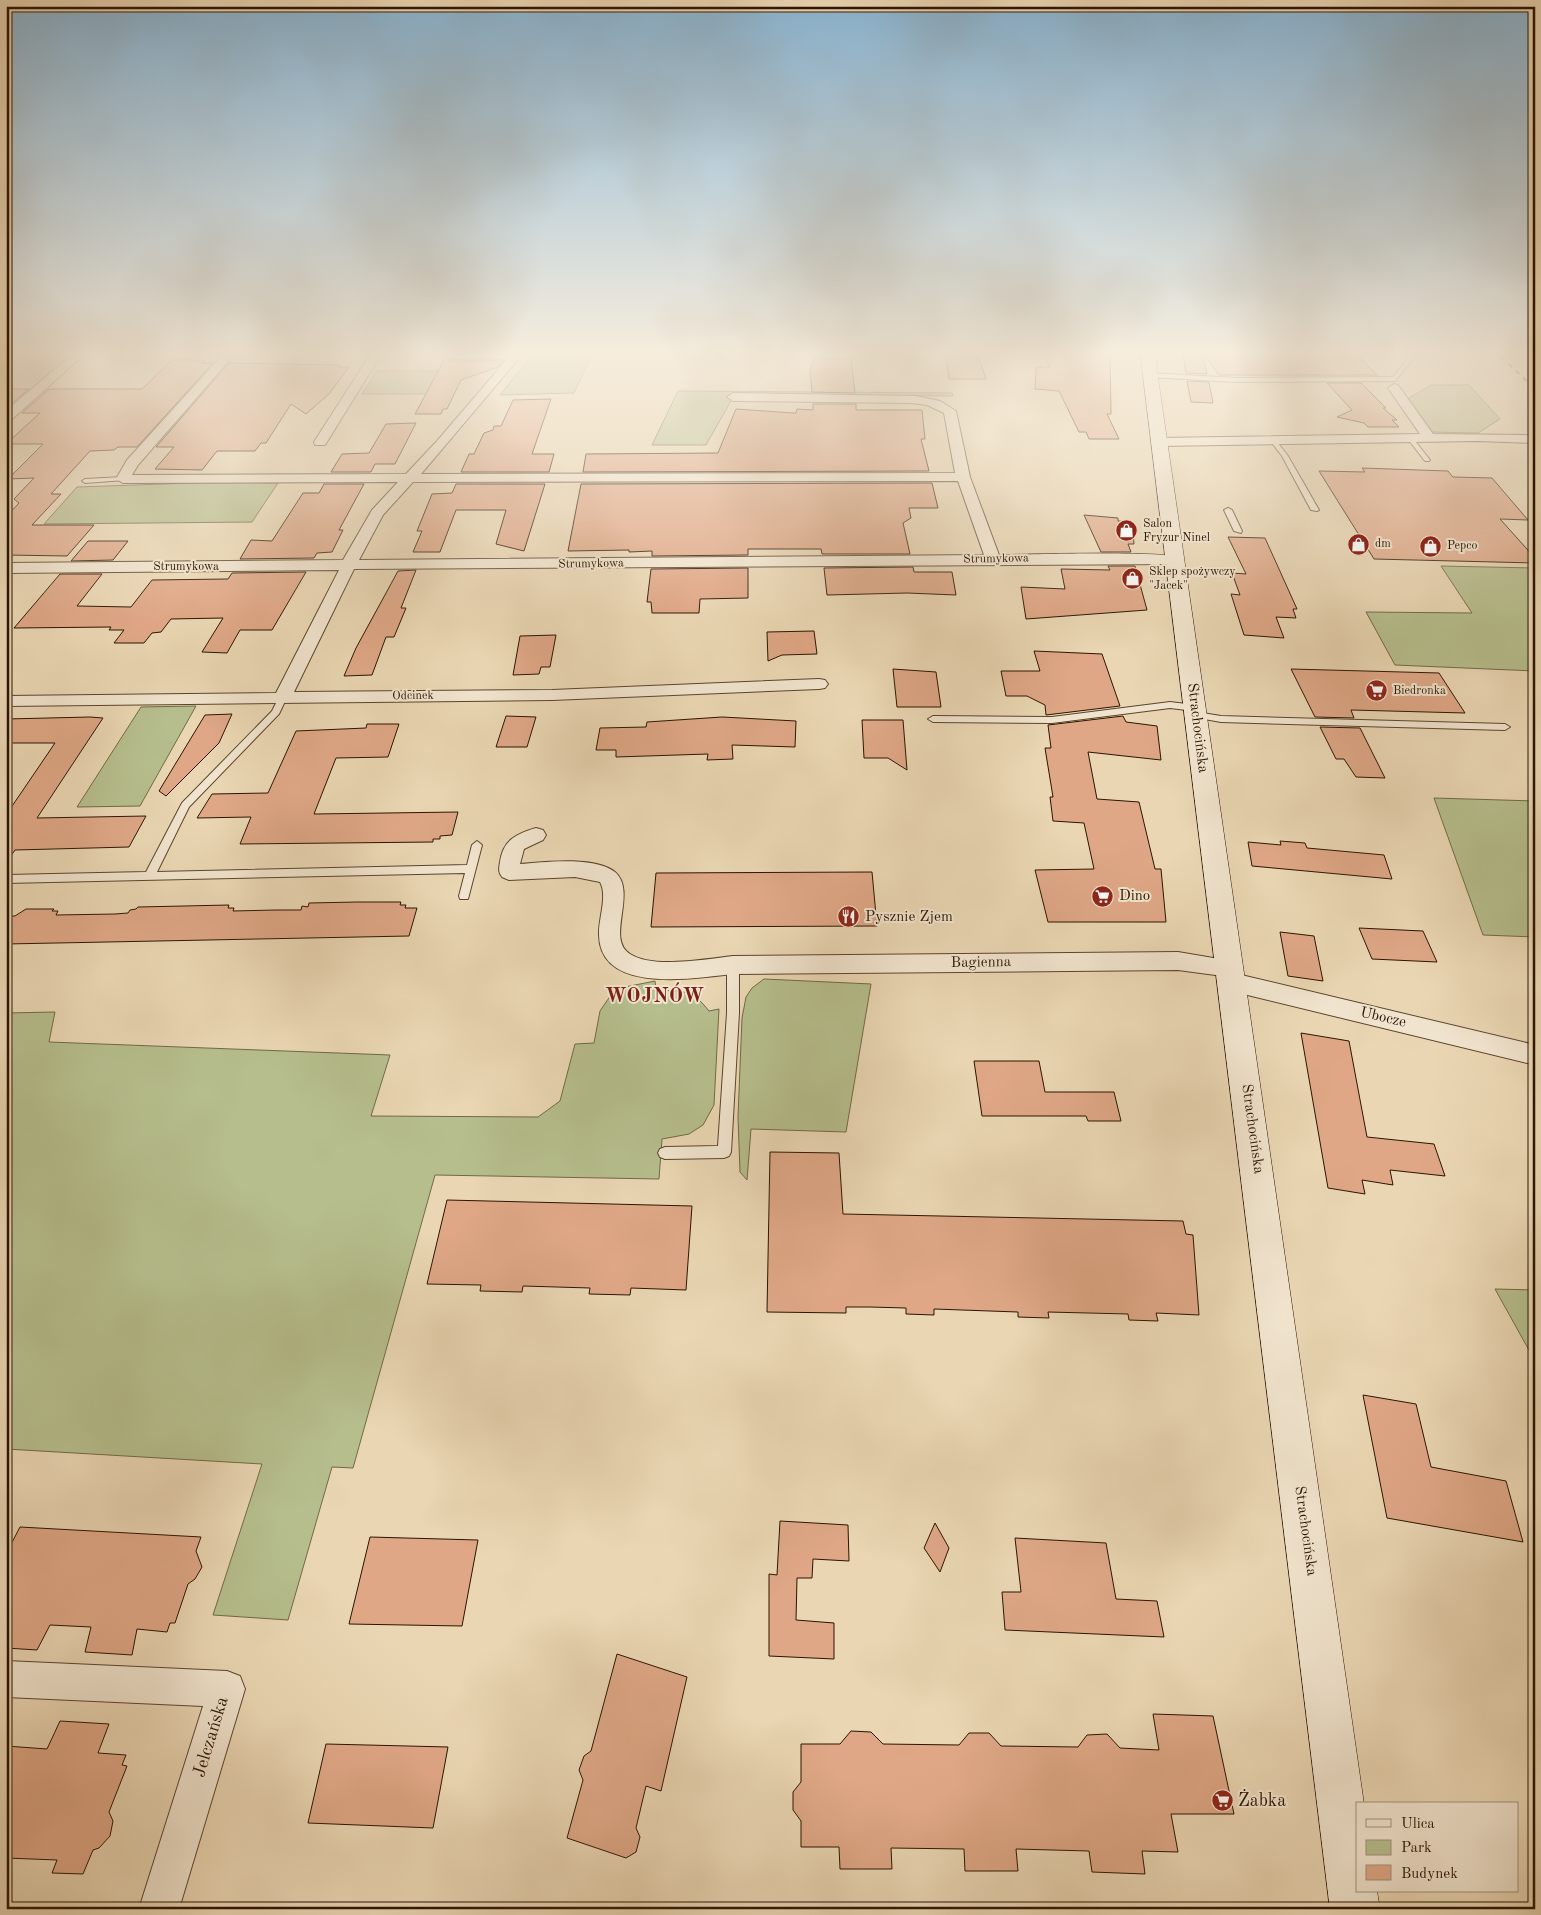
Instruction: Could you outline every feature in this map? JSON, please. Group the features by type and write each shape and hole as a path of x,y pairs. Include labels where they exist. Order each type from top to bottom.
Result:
{"main road":[{"name":"Strachocińska","path":"1159,442 1355,1909"}],"street":[{"path":"153,439 132,463 123,479 409,480 963,477"},
{"path":"283,697 348,566 377,513 444,439"},
{"path":"956,439 963,477 993,559"},
{"path":"1159,442 1187,443 1264,439"},
{"name":"Strumykowa","path":"6,568 1175,559"},
{"name":"Odcinek","path":"6,700 552,695 819,684"},
{"name":"Bagienna","path":"536,835 521,839 512,848 509,872 590,871 606,877 614,887 610,941 613,952 623,961 636,967 659,970 733,965 1178,961 1230,975"},
{"name":"Ubocze","path":"1230,975 1535,1056"},
{"name":"Jelczańska","path":"6,1679 227,1689 159,1909"}],"lane":[{"path":"1272,439 1285,456 1315,510"},
{"path":"1411,439 1427,460"},
{"path":"85,481 123,479"},
{"path":"1228,510 1238,531"},
{"path":"149,877 185,805 276,712 283,697"},
{"path":"932,719 1052,720 1170,705 1230,719 1505,727"},
{"path":"464,896 478,846"},
{"path":"6,879 471,869"},
{"path":"665,1153 724,1152 733,1013 733,965"}],"green space":[{"path":"655,439 709,439 706,445 652,445"},
{"path":"221,482 278,483 252,522 44,524 77,487"},
{"path":"1441,566 1535,568 1535,671 1395,665 1366,612 1472,613"},
{"path":"196,706 140,806 77,807 141,707"},
{"path":"1434,798 1535,801 1535,937 1483,935"},
{"path":"764,979 871,984 846,1132 751,1129 747,1180 740,1172 738,1117 742,1018 746,997 752,988"},
{"path":"655,981 656,990 680,991 692,995 709,1011 719,1009 714,1105 703,1125 689,1134 662,1139 659,1179 435,1175 353,1468 332,1467 288,1620 213,1615 262,1464 6,1449 6,1013 55,1012 49,1042 390,1055 371,1116 538,1117 560,1101 575,1044 594,1043 600,1011 615,989"},
{"path":"1495,1289 1535,1290 1535,1361"}],"building":[{"path":"11,439 144,439 137,447 118,447 114,450 90,451 51,494 61,494 32,525 94,525 67,556 6,555 6,517 19,503 14,499 34,478 8,479 43,444 6,444"},
{"path":"163,439 268,439 266,443 261,443 255,451 217,451 202,470 155,469 174,447 156,447"},
{"path":"377,439 408,439 395,464 375,464 371,472 331,472 342,454 369,453"},
{"path":"481,439 537,439 532,454 554,454 549,472 461,472 469,454 474,454"},
{"path":"724,439 921,439 929,471 583,472 586,454 718,453"},
{"path":"1362,468 1448,471 1453,477 1492,478 1528,520 1500,519 1535,558 1535,563 1374,559 1319,471 1365,472"},
{"path":"932,483 938,508 909,508 911,518 903,523 910,554 822,554 821,549 748,549 748,555 652,556 652,551 568,551 581,484"},
{"path":"324,484 364,484 339,530 343,530 332,552 317,553 314,558 240,559 251,540 272,541 303,493 319,493"},
{"path":"456,484 545,484 524,551 496,544 506,510 456,510 440,552 413,552 422,531 417,531 432,494 452,493"},
{"path":"1084,515 1118,518 1118,521 1132,522 1134,544 1128,544 1131,552 1101,552"},
{"path":"1228,537 1265,538 1297,609 1293,609 1296,618 1276,617 1284,638 1244,635 1231,594 1240,595 1232,573 1246,574"},
{"path":"88,541 128,541 113,560 71,561"},
{"path":"1108,566 1135,566 1147,610 1026,619 1021,587 1065,589 1061,569 1110,570"},
{"path":"913,567 914,572 952,572 956,595 907,593 827,595 824,568"},
{"path":"748,568 748,598 700,599 699,613 652,613 651,602 647,602 651,569"},
{"path":"416,570 401,608 406,608 394,637 386,637 372,675 344,676 356,648 398,571"},
{"path":"306,572 272,630 240,630 227,653 202,652 223,618 171,619 161,632 152,633 144,643 114,643 124,630 109,630 111,627 14,628 60,574 102,574 77,606 131,607 152,580 228,579 232,573"},
{"path":"814,631 817,654 782,655 768,661 767,632"},
{"path":"556,635 550,667 541,667 539,674 513,675 520,636"},
{"path":"1034,651 1102,654 1120,706 1046,715 1045,705 1027,696 1006,696 1001,671 1040,671"},
{"path":"893,669 936,672 941,707 897,707"},
{"name":"Biedronka","path":"1291,669 1439,673 1465,713 1351,710 1354,718 1315,717"},
{"path":"232,714 219,743 166,796 159,791 205,715"},
{"path":"506,716 536,717 527,747 496,747"},
{"path":"1123,716 1126,722 1157,726 1161,760 1088,752 1097,799 1139,802 1155,869 1161,869 1166,922 1048,922 1035,870 1094,869 1084,823 1053,821 1050,797 1053,797 1045,748 1051,748 1048,725"},
{"path":"722,717 796,721 795,747 732,745 733,759 707,760 708,754 616,757 616,750 596,750 600,728 646,727 647,722"},
{"path":"103,718 37,818 146,816 129,847 15,850 6,863 6,815 55,743 6,743 6,719"},
{"path":"862,720 903,720 907,770 888,758 864,758"},
{"path":"367,724 399,724 388,757 336,758 314,814 458,812 452,835 440,836 440,839 433,839 433,842 240,844 251,817 197,818 212,794 268,793 296,731 366,728"},
{"path":"1320,727 1360,728 1385,778 1356,777 1344,759 1336,759"},
{"path":"1280,841 1305,843 1307,848 1384,855 1392,879 1252,866 1248,842 1281,845"},
{"path":"872,872 877,926 651,927 656,873"},
{"path":"401,902 400,905 406,905 405,908 417,908 409,936 6,944 6,916 15,916 26,909 54,909 52,911 58,911 56,915 115,914 128,913 130,910 138,907 229,905 228,908 234,908 233,911 301,910 302,906 308,907 309,903"},
{"path":"1359,928 1423,931 1437,962 1372,959"},
{"path":"1280,932 1314,936 1323,981 1288,976"},
{"path":"1301,1033 1349,1041 1367,1137 1434,1144 1445,1176 1390,1170 1393,1185 1362,1180 1365,1194 1328,1188"},
{"path":"974,1061 1039,1061 1045,1092 1114,1092 1121,1121 1088,1121 1086,1116 982,1116"},
{"path":"770,1152 839,1153 843,1214 1183,1221 1186,1234 1193,1235 1199,1315 1156,1313 1158,1321 1129,1320 1128,1314 1048,1312 1049,1318 1018,1317 1018,1312 934,1309 934,1315 906,1314 906,1308 870,1307 846,1307 846,1313 767,1312"},
{"path":"447,1200 692,1206 686,1290 631,1288 630,1295 589,1294 590,1288 523,1286 522,1292 480,1291 481,1285 427,1284"},
{"path":"1363,1395 1416,1404 1431,1467 1506,1481 1523,1542 1387,1518"},
{"path":"780,1521 848,1525 849,1561 813,1559 812,1578 797,1578 796,1620 834,1623 834,1659 769,1656 769,1574 777,1575"},
{"path":"935,1523 949,1548 940,1572 924,1548"},
{"path":"20,1527 201,1537 196,1551 202,1567 195,1579 188,1584 175,1623 170,1623 167,1632 137,1629 132,1655 85,1652 91,1627 50,1625 37,1650 6,1648 6,1554"},
{"path":"370,1537 478,1540 462,1626 349,1624"},
{"path":"1015,1538 1106,1543 1116,1599 1157,1601 1164,1637 1005,1630 1002,1592 1021,1592"},
{"path":"617,1654 687,1677 661,1791 646,1786 636,1828 640,1837 636,1852 626,1858 567,1838 583,1780 579,1770 584,1756 591,1751"},
{"path":"1153,1714 1213,1716 1234,1814 1171,1814 1178,1852 1142,1851 1145,1874 1092,1872 1089,1851 1016,1849 1018,1871 965,1871 964,1849 891,1848 892,1869 840,1869 839,1847 801,1847 801,1821 793,1810 793,1792 801,1782 801,1744 840,1744 851,1731 871,1732 883,1744 959,1745 969,1733 989,1733 1001,1746 1078,1747 1087,1735 1107,1734 1120,1748 1159,1750"},
{"path":"60,1721 109,1724 98,1753 126,1755 122,1765 127,1766 109,1812 113,1821 110,1836 99,1848 93,1850 83,1874 52,1873 57,1860 6,1858 6,1746 47,1749"},
{"path":"326,1744 448,1747 433,1828 308,1823"}],"place":[{"name":"Salon Fryzur Ninel","path":"1127,531"},
{"name":"dm","path":"1359,544"},
{"name":"Pepco","path":"1431,546"},
{"name":"Sklep spożywczy \"Jacek\"","path":"1133,579"},
{"name":"Biedronka","path":"1377,691"},
{"name":"Dino","path":"1103,896"},
{"name":"Pysznie Zjem","path":"849,917"},
{"name":"Żabka","path":"1222,1801"}],"district":[{"name":"WOJNÓW","path":"655,997"}]}
